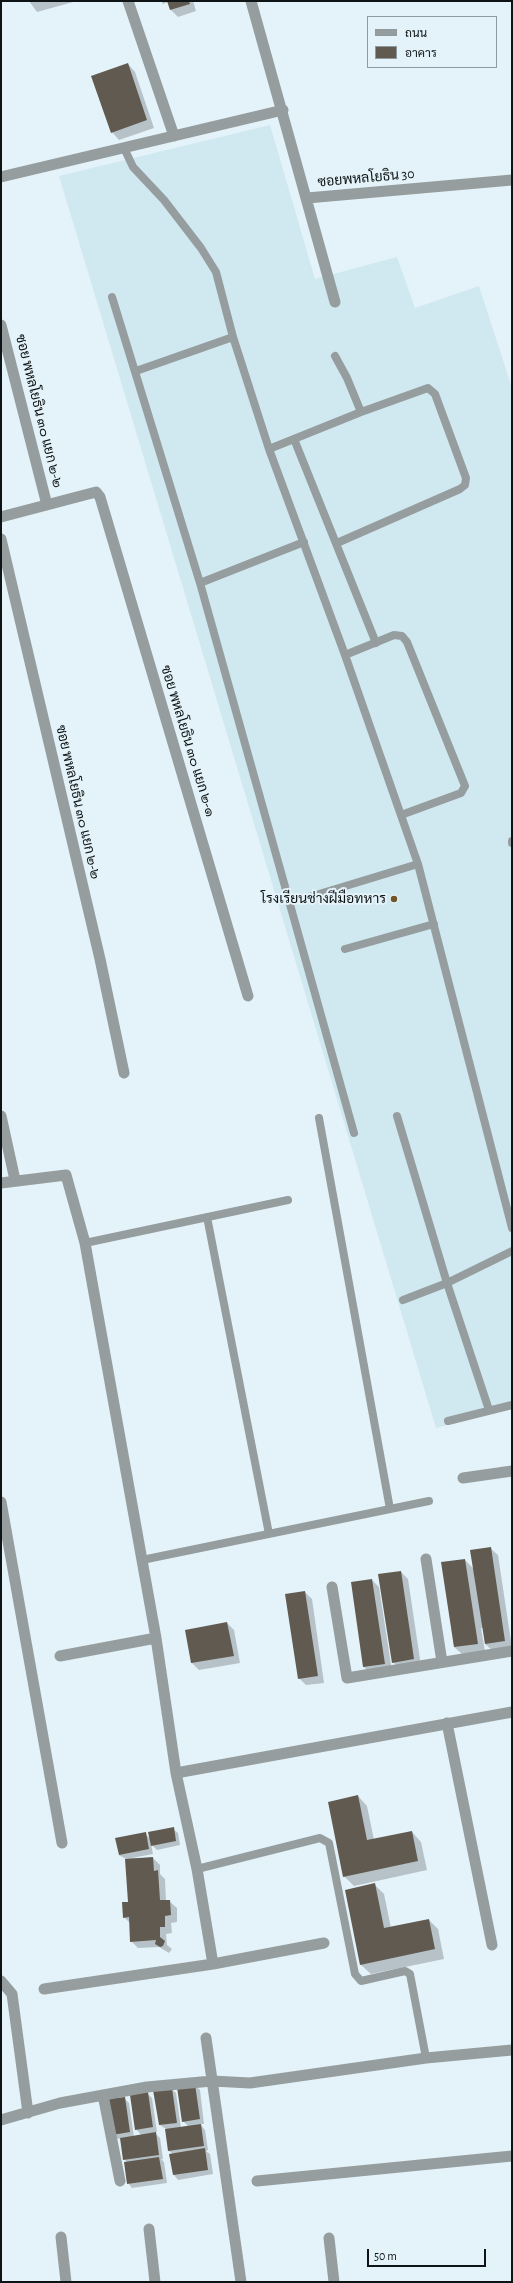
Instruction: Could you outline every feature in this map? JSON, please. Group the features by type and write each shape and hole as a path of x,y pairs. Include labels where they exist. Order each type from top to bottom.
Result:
{"street":[{"path":"128,1 174,136"},
{"name":"ซอยพหลโยธิน 30","path":"251,1 307,198 512,180"},
{"path":"1,177 283,110"},
{"path":"307,198 335,302"},
{"name":"ซอย พหลโยธิน ๓๐ แยก ๒-๒","path":"1,325 47,505"},
{"name":"ซอย พหลโยธิน ๓๐ แยก ๒-๑","path":"47,505 96,492 98,494 248,996"},
{"path":"1,517 47,505"},
{"name":"ซอย พหลโยธิน ๓๐ แยก ๒-๒","path":"1,539 98,952 124,1073"},
{"path":"1,1116 15,1180"},
{"path":"1,1183 15,1180 66,1175 85,1243 156,1638 176,1773 196,1869 213,1964"},
{"path":"463,1478 512,1471"},
{"path":"1,1502 62,1843"},
{"path":"426,1559 442,1662"},
{"path":"332,1587 347,1678 512,1651"},
{"path":"60,1656 156,1638"},
{"path":"176,1773 512,1712"},
{"path":"447,1723 492,1945"},
{"path":"44,1989 213,1964 324,1943"},
{"path":"1,1981 12,1994 28,2113"},
{"path":"206,2038 241,2282"},
{"path":"1,2120 60,2103 103,2094 167,2084 212,2082 250,2083 426,2058 512,2050"},
{"path":"103,2094 120,2181"},
{"path":"257,2180 512,2156"},
{"path":"149,2229 155,2282"},
{"path":"61,2237 66,2282"},
{"path":"329,2238 334,2282"}],"lane":[{"path":"124,148 133,167 164,200 201,248 216,272 233,337 269,449 345,655 418,864 512,1228"},
{"path":"112,297 200,583 354,1134"},
{"path":"136,371 233,337"},
{"path":"335,356 347,378 361,412"},
{"path":"269,449 361,412 428,388 432,390 466,478 465,484 460,489 337,543"},
{"path":"294,439 376,643"},
{"path":"200,583 304,542"},
{"path":"345,655 394,635 402,636 407,642 465,786 461,793 401,815"},
{"path":"306,898 418,864"},
{"path":"345,949 434,924"},
{"path":"397,1116 447,1283 489,1410"},
{"path":"319,1118 390,1509"},
{"path":"85,1243 288,1200"},
{"path":"207,1218 269,1534"},
{"path":"403,1300 447,1283 512,1251"},
{"path":"448,1421 512,1405"},
{"path":"142,1560 429,1501"},
{"path":"196,1869 320,1838 326,1840 329,1844 355,1974 361,1981 405,1971 410,1974 426,2058"}],"shaded area":[{"name":"โรงเรียนช่างฝีมือทหาร","path":"270,125 315,279 397,257 415,308 479,286 512,388 512,1409 436,1428 59,176"}],"building":[{"path":"167,1 189,1 190,4 170,10"},
{"path":"128,63 147,120 111,133 91,76"},
{"path":"491,1547 505,1641 485,1644 470,1550"},
{"path":"465,1559 478,1644 454,1647 441,1562"},
{"path":"401,1571 414,1659 392,1663 378,1574"},
{"path":"372,1579 385,1664 363,1667 351,1582"},
{"path":"305,1591 318,1676 298,1679 285,1594"},
{"path":"227,1622 234,1656 191,1663 185,1630"},
{"path":"358,1795 367,1840 412,1831 418,1861 343,1877 328,1802"},
{"path":"174,1827 176,1841 151,1846 148,1832"},
{"path":"146,1832 149,1849 119,1855 115,1838"},
{"path":"153,1857 154,1871 158,1870 160,1900 170,1900 171,1915 165,1916 165,1927 160,1927 160,1937 165,1941 163,1946 160,1947 155,1944 156,1940 130,1942 129,1917 123,1918 122,1902 128,1902 125,1859"},
{"path":"375,1883 384,1928 429,1919 435,1949 360,1965 345,1890"},
{"path":"195,2084 200,2119 182,2122 177,2087"},
{"path":"172,2088 177,2123 159,2125 153,2090"},
{"path":"148,2092 153,2127 135,2130 130,2095"},
{"path":"125,2097 130,2132 112,2135 106,2099"},
{"path":"201,2124 204,2146 168,2151 165,2129"},
{"path":"156,2132 159,2155 123,2160 120,2138"},
{"path":"205,2148 208,2170 173,2175 169,2154"},
{"path":"159,2157 163,2179 127,2184 124,2162"}],"place":[{"name":"โรงเรียนช่างฝีมือทหาร","path":"394,899"}]}
